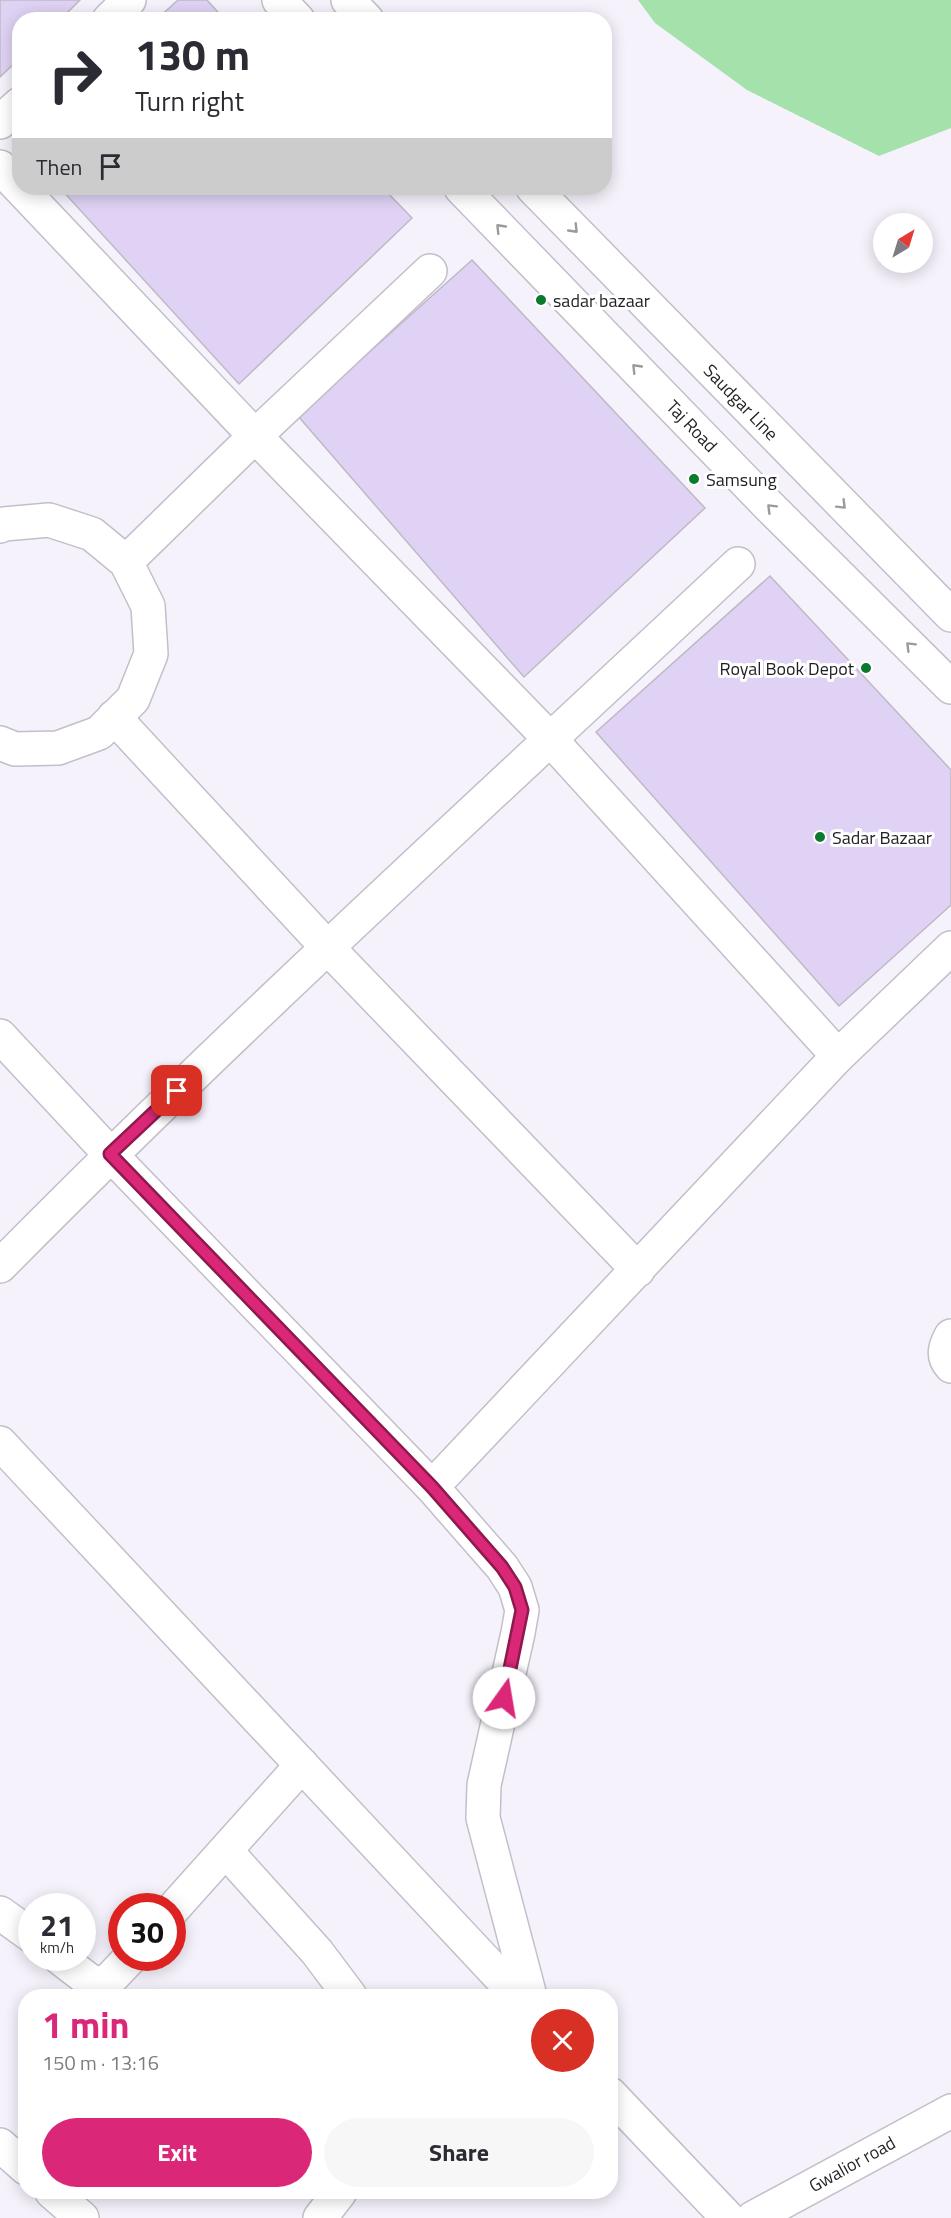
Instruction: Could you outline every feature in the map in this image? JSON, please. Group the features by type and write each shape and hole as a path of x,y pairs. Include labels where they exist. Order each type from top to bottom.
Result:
{"street":[{"path":"117,12 129,0"},
{"path":"279,0 290,12"},
{"path":"348,0 360,12"},
{"path":"0,122 12,111"},
{"path":"0,167 12,180"},
{"path":"27,195 255,436 551,740 838,1056"},
{"name":"Taj Road","path":"468,195 769,506 951,687"},
{"name":"Saudgar Line","path":"540,195 951,615"},
{"path":"126,562 430,270"},
{"path":"0,526 49,520 92,534 126,562 148,606 151,654 133,699 99,733 58,748 15,749 0,742"},
{"path":"0,1266 110,1154 327,947 738,564"},
{"path":"114,717 327,947 638,1270"},
{"path":"432,1487 838,1056 951,948"},
{"path":"0,1036 110,1154 432,1487 502,1567 515,1587 522,1610 519,1633 484,1785 483,1811 528,1989"},
{"path":"951,1336 945,1350 946,1361 951,1366"},
{"path":"0,1443 511,1989"},
{"path":"186,1895 302,1765"},
{"path":"226,1851 317,1952 345,1989"},
{"path":"0,1913 18,1926"},
{"path":"78,1971 103,1989"},
{"path":"104,1989 103,1984 118,1971"},
{"path":"618,2102 728,2218"},
{"name":"Gwalior road","path":"753,2218 951,2111"},
{"path":"0,2145 18,2161"},
{"path":"60,2199 82,2218"},
{"path":"320,2218 335,2199"}],"green space":[{"path":"638,0 951,0 951,128 879,156 747,90 655,23"}],"building":[{"path":"0,0 80,0 68,12 12,12 12,66 0,77"},
{"path":"178,0 207,0 218,12 165,12"},
{"path":"66,195 390,195 412,218 239,384"},
{"name":"Sadar Bazaar","path":"472,260 705,508 524,677 298,416"},
{"name":"Sadar Bazaar","path":"770,576 951,770 951,905 839,1006 596,732"}],"place":[{"name":"sadar bazaar","path":"541,300"},
{"name":"Samsung","path":"694,479"},
{"name":"Royal Book Depot","path":"866,668"},
{"name":"Sadar Bazaar","path":"820,837"}],"route":[{"path":"177,1091 110,1154 432,1487 502,1567 515,1587 522,1610 504,1698"}]}
